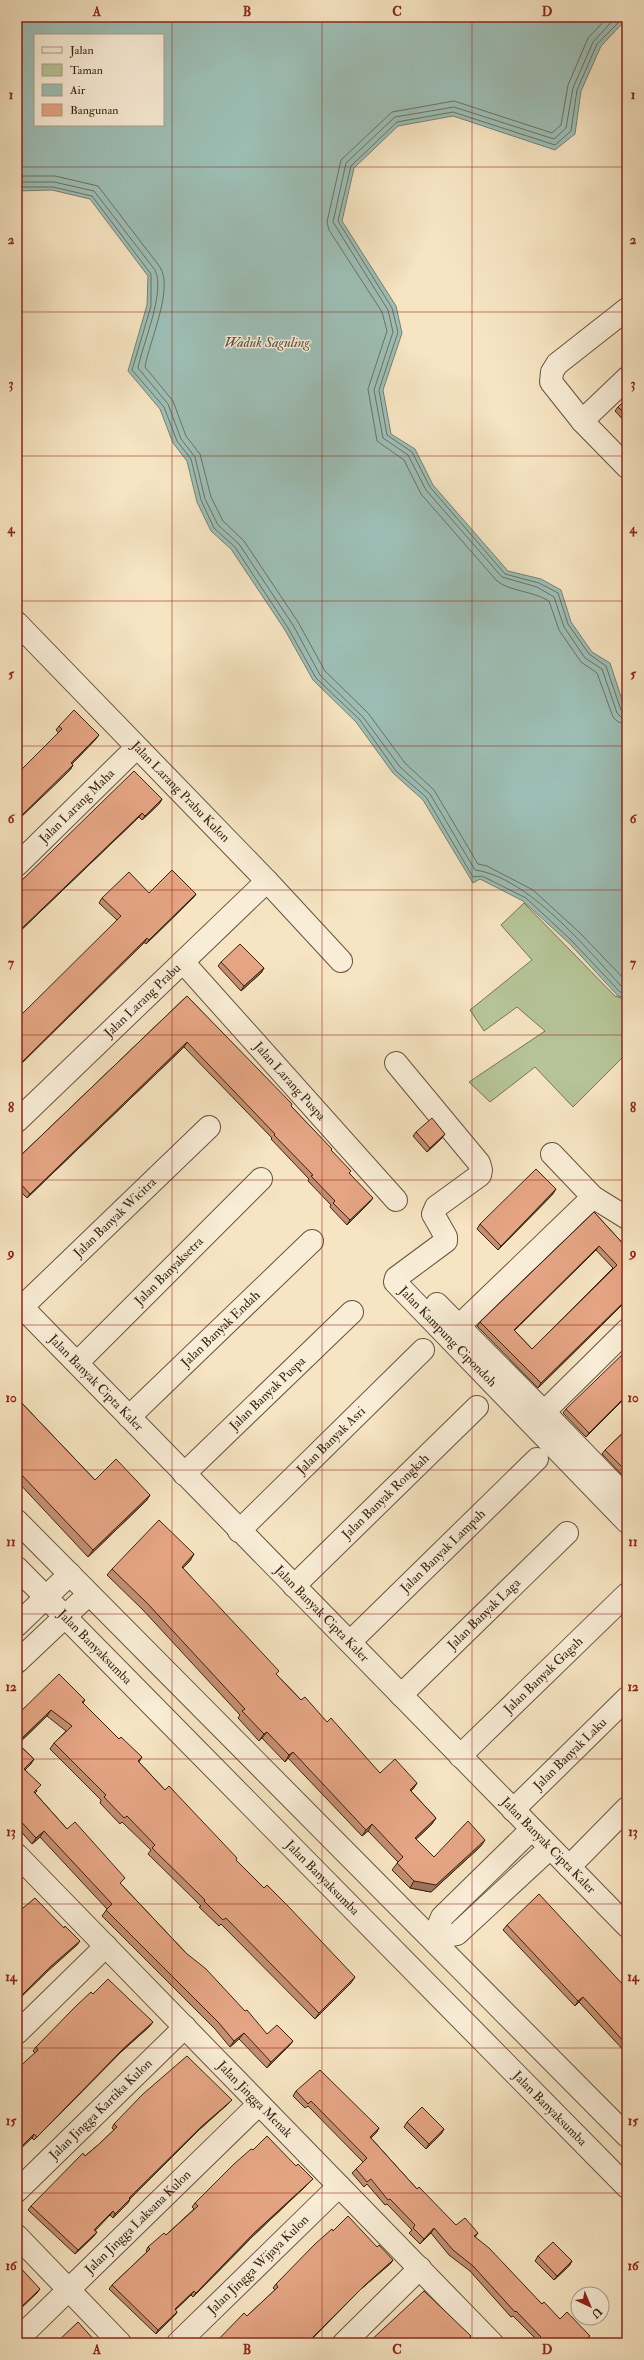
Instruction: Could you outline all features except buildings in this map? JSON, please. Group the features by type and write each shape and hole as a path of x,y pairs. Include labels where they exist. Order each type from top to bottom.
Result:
{"street":[{"path":"627,309 557,364 552,372 551,382 582,421 627,467"},
{"path":"582,421 627,378"},
{"name":"Jalan Larang Prabu Kulon","path":"17,624 267,881 342,961"},
{"name":"Jalan Larang Maha","path":"17,865 136,748"},
{"name":"Jalan Larang Prabu","path":"17,1121 267,881"},
{"name":"Jalan Larang Puspa","path":"183,962 396,1200"},
{"name":"Jalan Kampung Cipondoh","path":"396,1062 479,1163 482,1170 480,1175 436,1207 433,1214 446,1237 446,1241 396,1278 395,1282 627,1522"},
{"name":"Jalan Banyak Wicitra","path":"19,1305 209,1127"},
{"path":"552,1154 593,1197 627,1218"},
{"name":"Jalan Banyaksetra","path":"76,1363 260,1179"},
{"path":"459,1326 593,1197"},
{"name":"Jalan Banyak Endah","path":"129,1417 312,1241"},
{"path":"416,1284 544,1412 627,1498"},
{"name":"Jalan Banyak Cipta Kaler","path":"19,1305 550,1848 624,1918"},
{"name":"Jalan Banyak Puspa","path":"184,1474 352,1312"},
{"path":"544,1412 627,1330"},
{"name":"Jalan Banyak Asri","path":"239,1531 423,1350"},
{"name":"Jalan Banyak Rongkah","path":"294,1586 477,1407"},
{"name":"Jalan Banyak Lampah","path":"350,1642 537,1459"},
{"path":"17,1521 627,2136"},
{"name":"Jalan Banyak Laga","path":"401,1695 567,1533"},
{"name":"Jalan Banyaksumba","path":"17,1568 627,2187"},
{"path":"17,1625 70,1574"},
{"path":"17,1662 89,1594"},
{"name":"Jalan Banyak Gagah","path":"460,1756 627,1594"},
{"name":"Jalan Banyak Laku","path":"513,1810 627,1698"},
{"path":"569,1867 627,1808"},
{"path":"433,1939 442,1917 532,1829"},
{"path":"433,1939 457,1934 550,1848"},
{"name":"Jalan Jingga Menak","path":"20,1865 106,1946 492,2343"},
{"path":"17,2033 106,1946"},
{"name":"Jalan Jingga Kartika Kulon","path":"17,2191 185,2028"},
{"name":"Jalan Jingga Laksana Kulon","path":"17,2340 259,2104"},
{"name":"Jalan Jingga Wijaya Kulon","path":"178,2343 339,2186"},
{"path":"17,2236 120,2343"},
{"path":"344,2343 420,2268"}],"green space":[{"path":"524,903 615,996 627,1000 627,1053 573,1107 535,1067 490,1102 469,1082 545,1031 517,1007 484,1031 470,1010 532,960 501,925"}],"water":[{"name":"Waduk Saguling","path":"17,17 627,17 627,24 623,23 601,46 581,91 575,134 555,150 453,116 398,126 354,168 342,221 396,306 402,333 383,390 391,434 415,449 433,485 508,571 541,579 561,590 571,622 592,652 610,663 627,715 627,998 618,996 570,944 523,901 480,879 473,883 423,800 393,773 356,722 313,680 285,630 231,549 211,531 197,502 187,461 173,443 160,409 128,371 147,305 148,276 90,199 52,190 17,191"}]}
